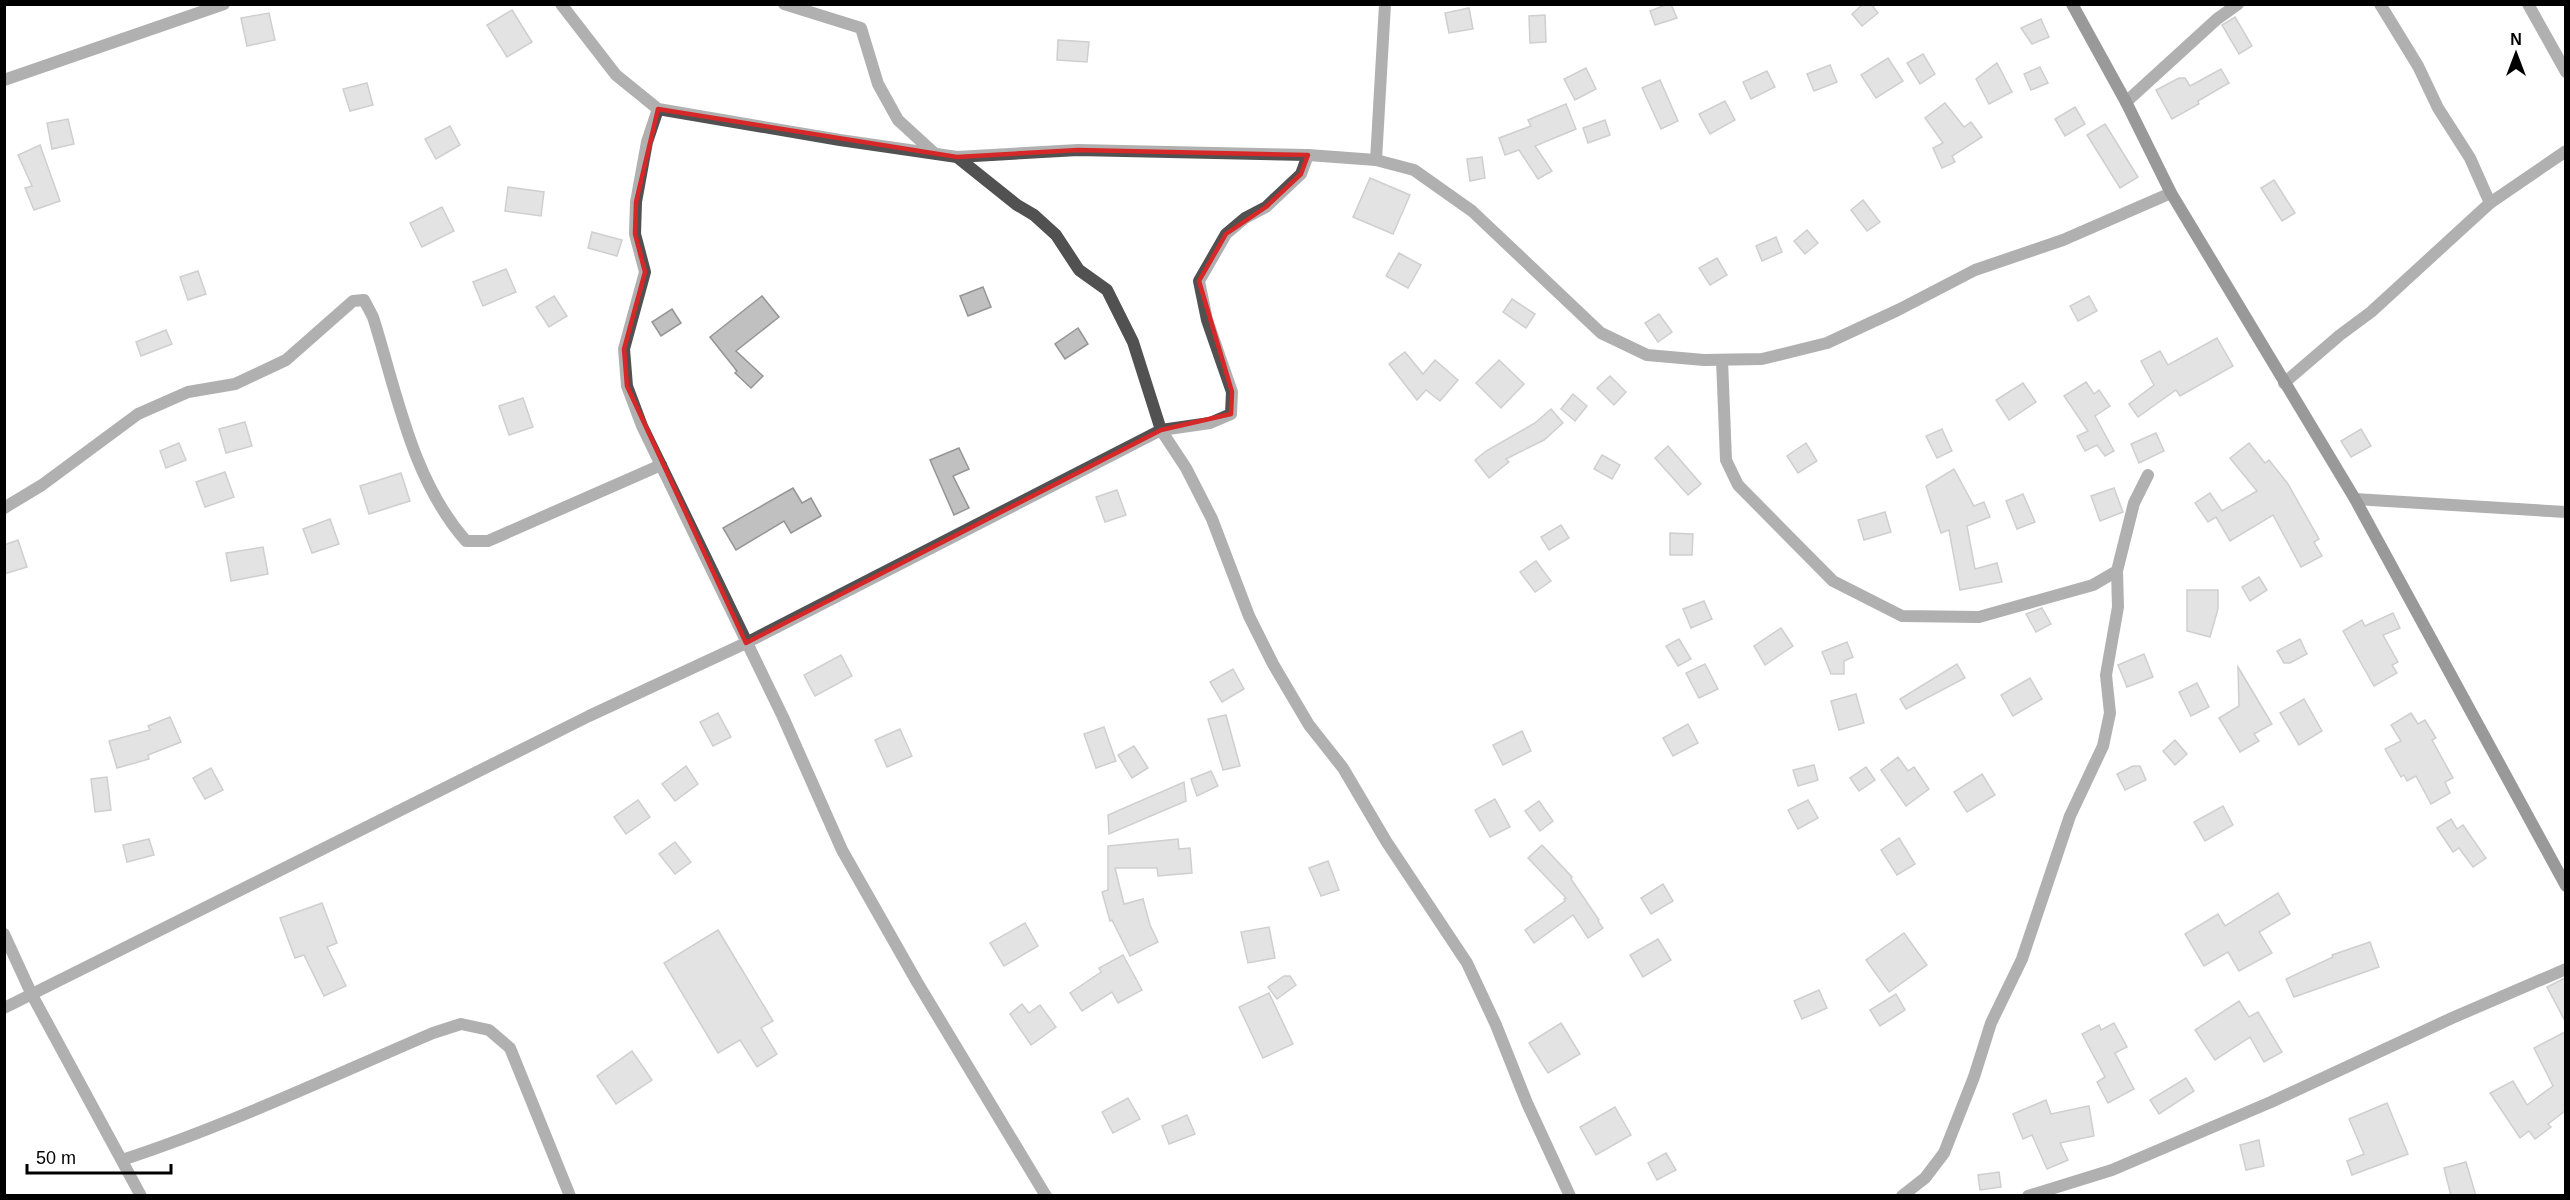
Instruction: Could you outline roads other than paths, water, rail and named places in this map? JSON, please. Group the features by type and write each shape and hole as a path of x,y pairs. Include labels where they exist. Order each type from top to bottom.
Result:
{"street":[{"path":"4,80 224,4"},
{"path":"561,4 616,75 658,109 957,157 1078,150 1308,155 1376,159 1414,170 1472,211 1601,333 1647,355 1722,360 1762,359 1827,343 1899,310 1975,270 2063,240 2171,193"},
{"path":"784,4 861,28 878,84 898,120 934,153"},
{"path":"1376,159 1385,4"},
{"path":"2072,4 2126,102 2171,193 2355,499 2565,883"},
{"path":"2126,102 2217,19 2238,4"},
{"path":"2380,4 2418,66 2438,108 2470,158 2490,203"},
{"path":"2528,4 2565,72"},
{"path":"658,109 647,142 636,202 635,234 645,272 624,349 627,386 662,465 783,717 842,850 917,982 1046,1196"},
{"path":"2284,383 2340,334 2371,312 2490,203 2565,151"},
{"path":"4,1008 579,722 746,643 1161,430 1210,423 1231,414 1232,392 1207,320 1199,281 1226,234 1245,218 1266,207 1301,174 1308,155"},
{"path":"957,157 1007,198 1034,214 1056,235 1079,270 1107,290 1133,342 1161,430 1186,468 1212,519 1249,616 1273,664 1309,725 1343,768 1386,841 1467,963 1570,1196"},
{"path":"4,508 42,485 138,414 188,393 235,384 286,360 353,301 364,300 373,317 415,456 452,524 466,541 488,541 662,465"},
{"path":"1722,360 1726,460 1738,485 1833,581 1902,616 1979,618 2093,585 2117,571"},
{"path":"1902,1196 1925,1178 1944,1153 1974,1077 1991,1023 2022,959 2070,816 2103,746 2110,712 2106,675 2118,607 2117,571 2134,503 2148,475"},
{"path":"2355,499 2565,512"},
{"path":"4,934 32,995 141,1196"},
{"path":"2028,1196 2112,1170 2271,1102 2452,1018 2565,969"},
{"path":"122,1160 255,1111 433,1033 461,1024 489,1030 510,1048 570,1196"}]}
